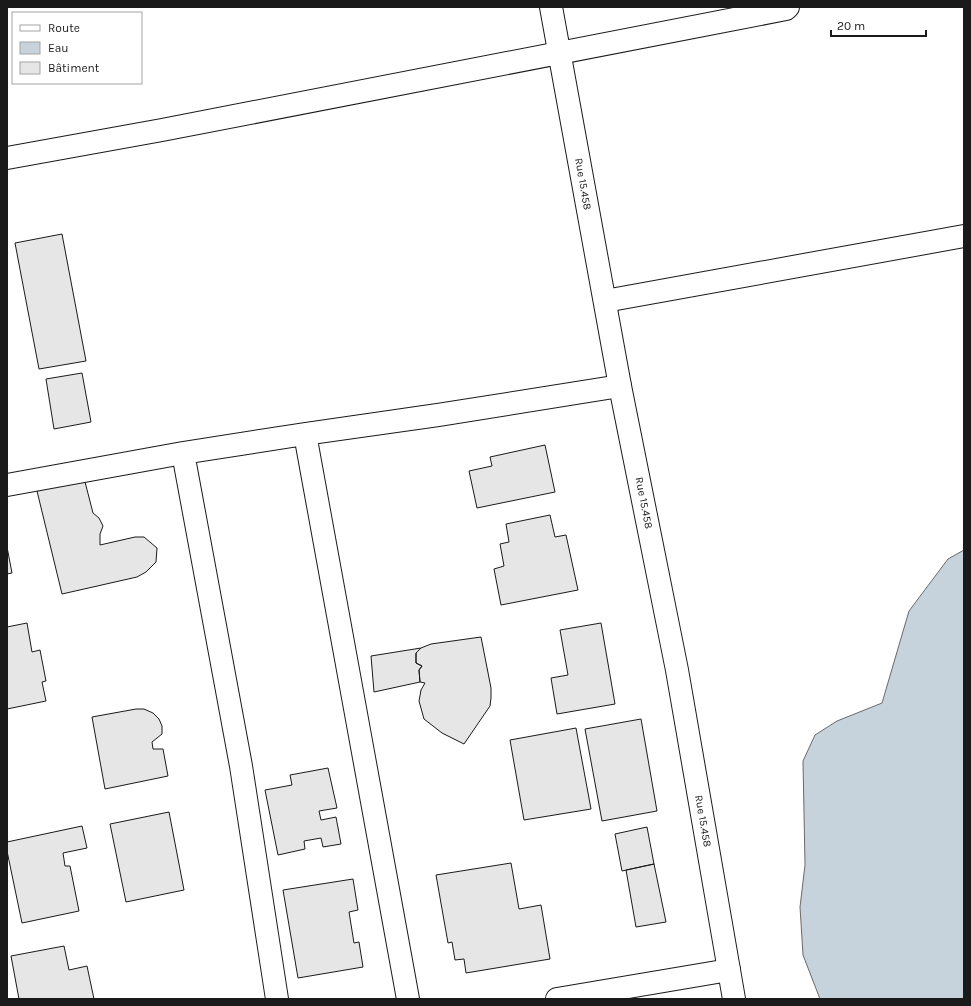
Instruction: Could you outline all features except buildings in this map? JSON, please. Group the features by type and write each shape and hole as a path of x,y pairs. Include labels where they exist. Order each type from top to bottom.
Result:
{"street":[{"name":"Rue 15.458","path":"551,7 620,386 677,670 734,999"},
{"path":"7,158 162,130 788,7"},
{"path":"605,301 964,236"},
{"path":"7,485 183,453 620,386"},
{"path":"305,434 408,999"},
{"path":"183,453 240,766 277,999"},
{"path":"557,999 729,970"}],"water":[{"path":"964,550 964,999 820,999 803,955 800,907 805,865 803,761 815,735 837,721 882,703 909,611 948,559"}]}
